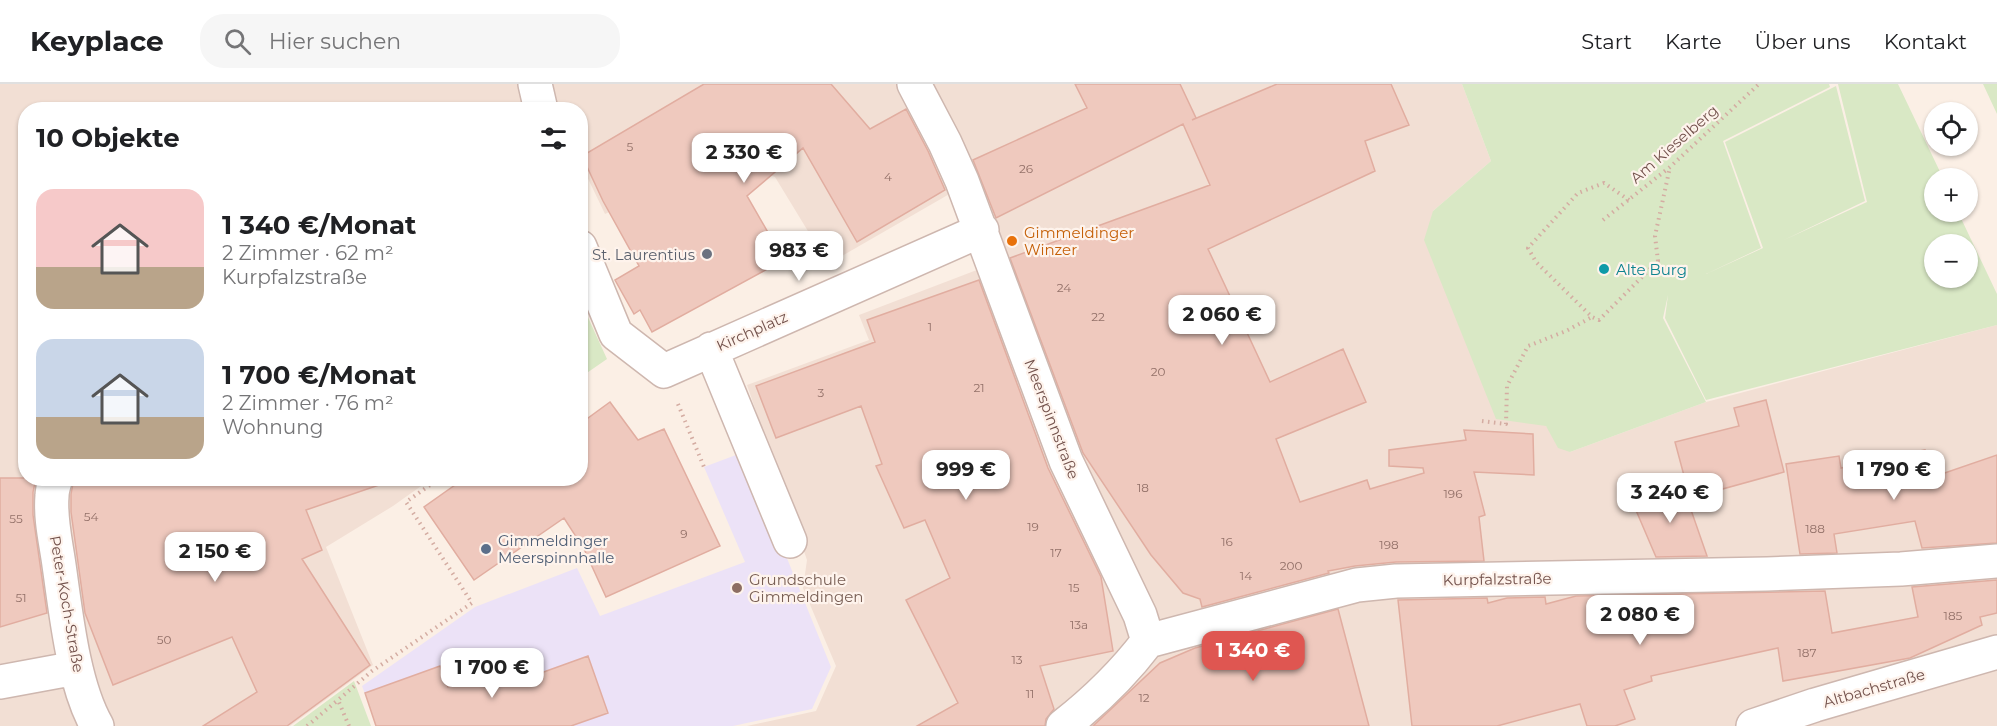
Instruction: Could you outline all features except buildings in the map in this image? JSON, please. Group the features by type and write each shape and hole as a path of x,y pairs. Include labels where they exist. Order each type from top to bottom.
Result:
{"street":[{"path":"535,84 539,102"},
{"name":"Meerspinnstraße","path":"914,84 945,142 982,230 1066,461 1140,615 1148,641"},
{"name":"Kirchplatz","path":"664,371 982,230"},
{"path":"588,266 616,334 664,371"},
{"path":"711,349 790,542"},
{"name":"Peter-Koch-Straße","path":"54,486 52,513 76,668 97,726"},
{"name":"Kurpfalzstraße","path":"1148,641 1357,585 1396,581 1767,574 1902,569 1997,561"},
{"path":"1063,726 1114,681 1148,641"},
{"name":"Altbachstraße","path":"1752,726 1815,705 1997,652"},
{"path":"0,682 76,668"}],"path":[{"name":"Am Kieselberg","path":"1603,220 1670,167 1759,84"},
{"path":"1629,200 1604,183 1578,194 1528,248 1536,262 1592,318 1599,320 1658,261 1655,236 1670,167"},
{"path":"1482,421 1506,424 1507,386 1528,346 1592,318"},
{"path":"664,371 704,467"},
{"path":"308,726 372,671 472,603 406,502 429,486"},
{"path":"338,700 349,726"}],"shaded area":[{"path":"0,84 1462,84 1491,161 1433,211 1546,426 1570,452 1706,402 1997,325 1997,726 747,726 816,711 836,666 803,588 807,560 747,385 869,340 859,315 1003,260 972,181 828,264 775,177 742,163 676,181 605,214 588,179 588,102 18,102 18,486 421,486 326,547 373,665 290,726 0,726"},
{"name":"Grundschule Gimmeldingen","path":"744,452 831,667 812,709 733,726 377,726 362,686 475,607 577,568 600,616 745,562 704,467"}],"green space":[{"path":"1462,84 1829,84 1830,87 1723,141 1761,248 1706,274 1763,248 1725,142 1836,86 1865,201 1784,240 1867,202 1838,84 1898,84 1924,138 1924,156 1932,156 1938,168 1924,168 1924,222 1963,222 1968,234 1924,234 1924,288 1978,288 1978,254 1997,294 1997,325 1706,400 1665,318 1668,295 1663,318 1706,402 1570,452 1558,448 1546,426 1496,419 1424,240 1433,211 1491,161"},
{"path":"1983,84 1997,84 1997,114"},
{"path":"588,317 607,359 588,372"},
{"path":"354,681 371,726 293,726"}],"place":[{"name":"Gimmeldinger Winzer","path":"1012,241"},
{"name":"St. Laurentius","path":"707,254"},
{"name":"Alte Burg","path":"1604,269"},
{"name":"Gimmeldinger Meerspinnhalle","path":"486,549"},
{"name":"Grundschule Gimmeldingen","path":"737,588"}]}
